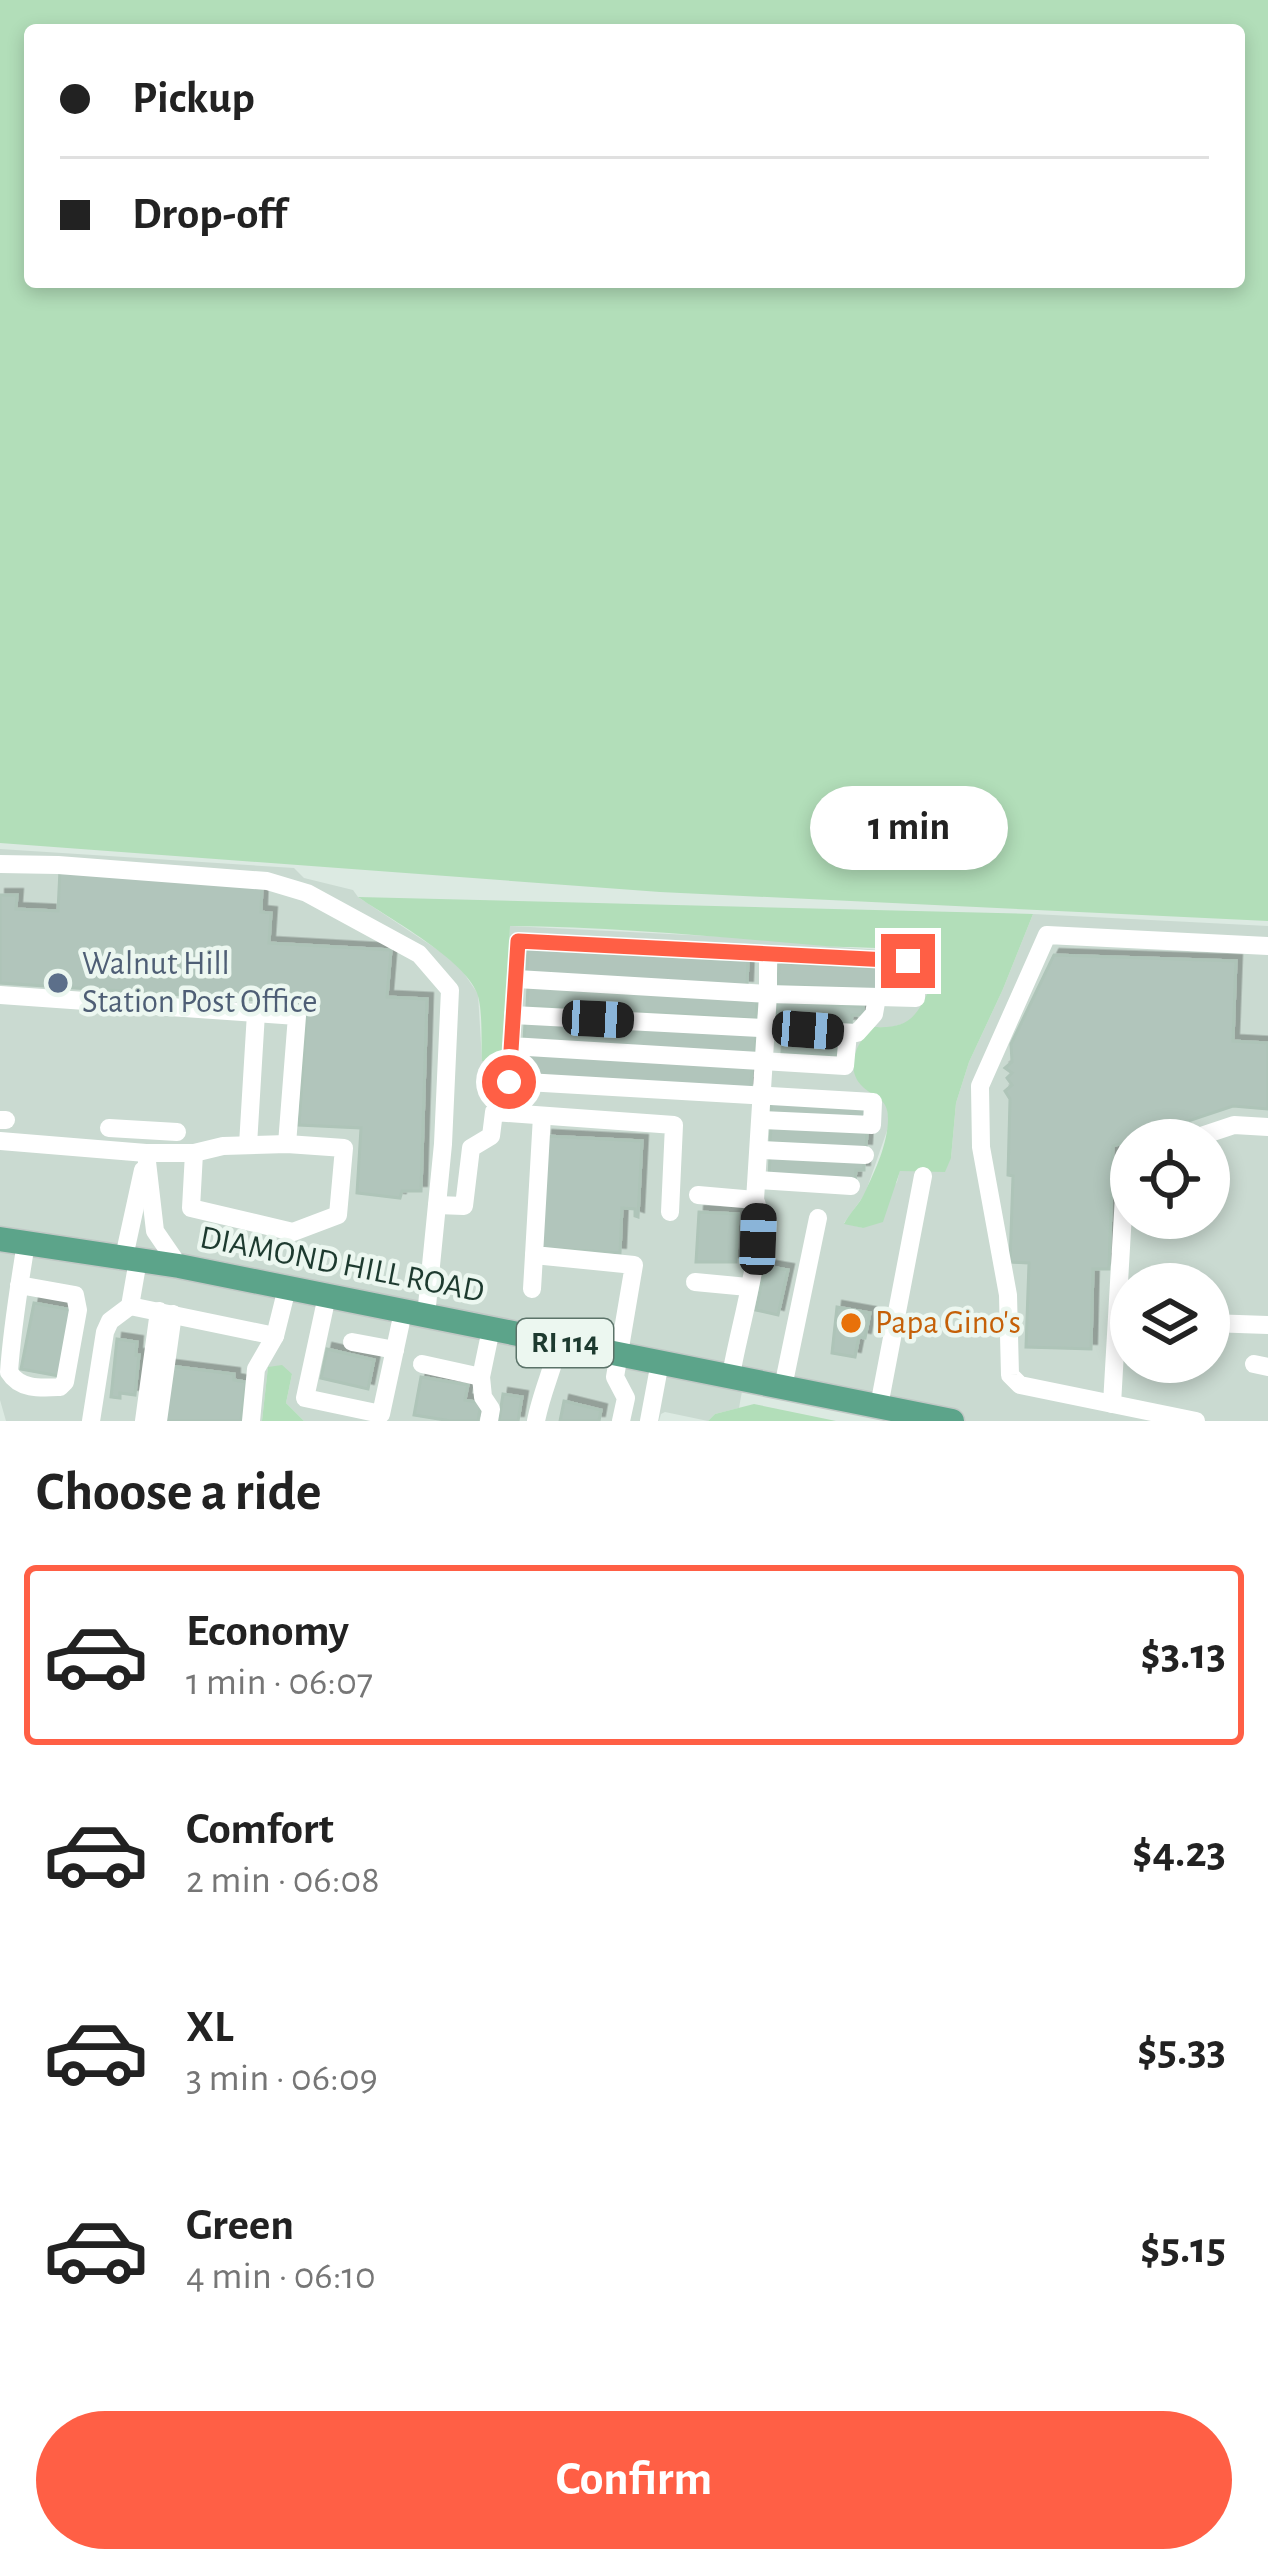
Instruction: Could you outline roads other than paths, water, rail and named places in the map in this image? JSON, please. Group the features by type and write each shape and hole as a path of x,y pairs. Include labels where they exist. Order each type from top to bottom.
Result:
{"main road":[{"name":"DIAMOND HILL ROAD","path":"13,1241 179,1267 952,1421"}],"lane":[{"path":"0,864 267,881 307,893 419,954 450,990 437,1205 415,1314 394,1350 382,1418 305,1398 327,1296"},
{"path":"1196,1421 1020,1385 1010,1376 1008,1295 981,1147 980,1086 1047,934 1268,946"},
{"path":"517,979 916,998 917,971 908,961 518,941 509,1082 873,1102 872,1125 762,1120"},
{"path":"731,1376 758,1239 756,1190 768,954"},
{"path":"0,995 297,1016 287,1144"},
{"path":"513,1015 857,1034 874,1014 877,997"},
{"path":"248,1145 256,1013"},
{"path":"511,1046 845,1066 848,1033"},
{"path":"437,1205 464,1206 471,1148 491,1136 494,1112 674,1125 670,1212"},
{"path":"532,1289 542,1116"},
{"path":"1230,1126 1268,1127"},
{"path":"110,1128 177,1132"},
{"path":"0,1141 146,1153 287,1144 344,1148 338,1215 293,1232 191,1208 194,1153"},
{"path":"760,1150 865,1155"},
{"path":"130,1306 131,1258 146,1153"},
{"path":"146,1153 155,1231 179,1267"},
{"path":"879,1406 923,1176"},
{"path":"698,1195 851,1186"},
{"path":"783,1387 818,1218"},
{"path":"13,1241 19,1285 9,1372 19,1383 60,1387 78,1310 75,1295 19,1285"},
{"path":"534,1255 634,1264 616,1377 626,1398 621,1421"},
{"path":"695,1282 748,1287"},
{"path":"251,1421 256,1369 275,1336 287,1288"},
{"path":"91,1421 105,1332 110,1321 130,1306 275,1336"},
{"path":"144,1421 166,1312"},
{"path":"158,1421 166,1312"},
{"path":"1230,1324 1268,1325"},
{"path":"489,1421 491,1409 483,1396 481,1377 491,1329"},
{"path":"319,1335 394,1350"},
{"path":"536,1421 560,1342"},
{"path":"649,1421 660,1362"},
{"path":"422,1364 481,1377"},
{"path":"1112,1405 1115,1383"},
{"path":"43,1388 43,1412"}],"place":[{"name":"Walnut Hill Station Post Office","path":"58,983"},
{"name":"Papa Gino's","path":"851,1323"}]}
